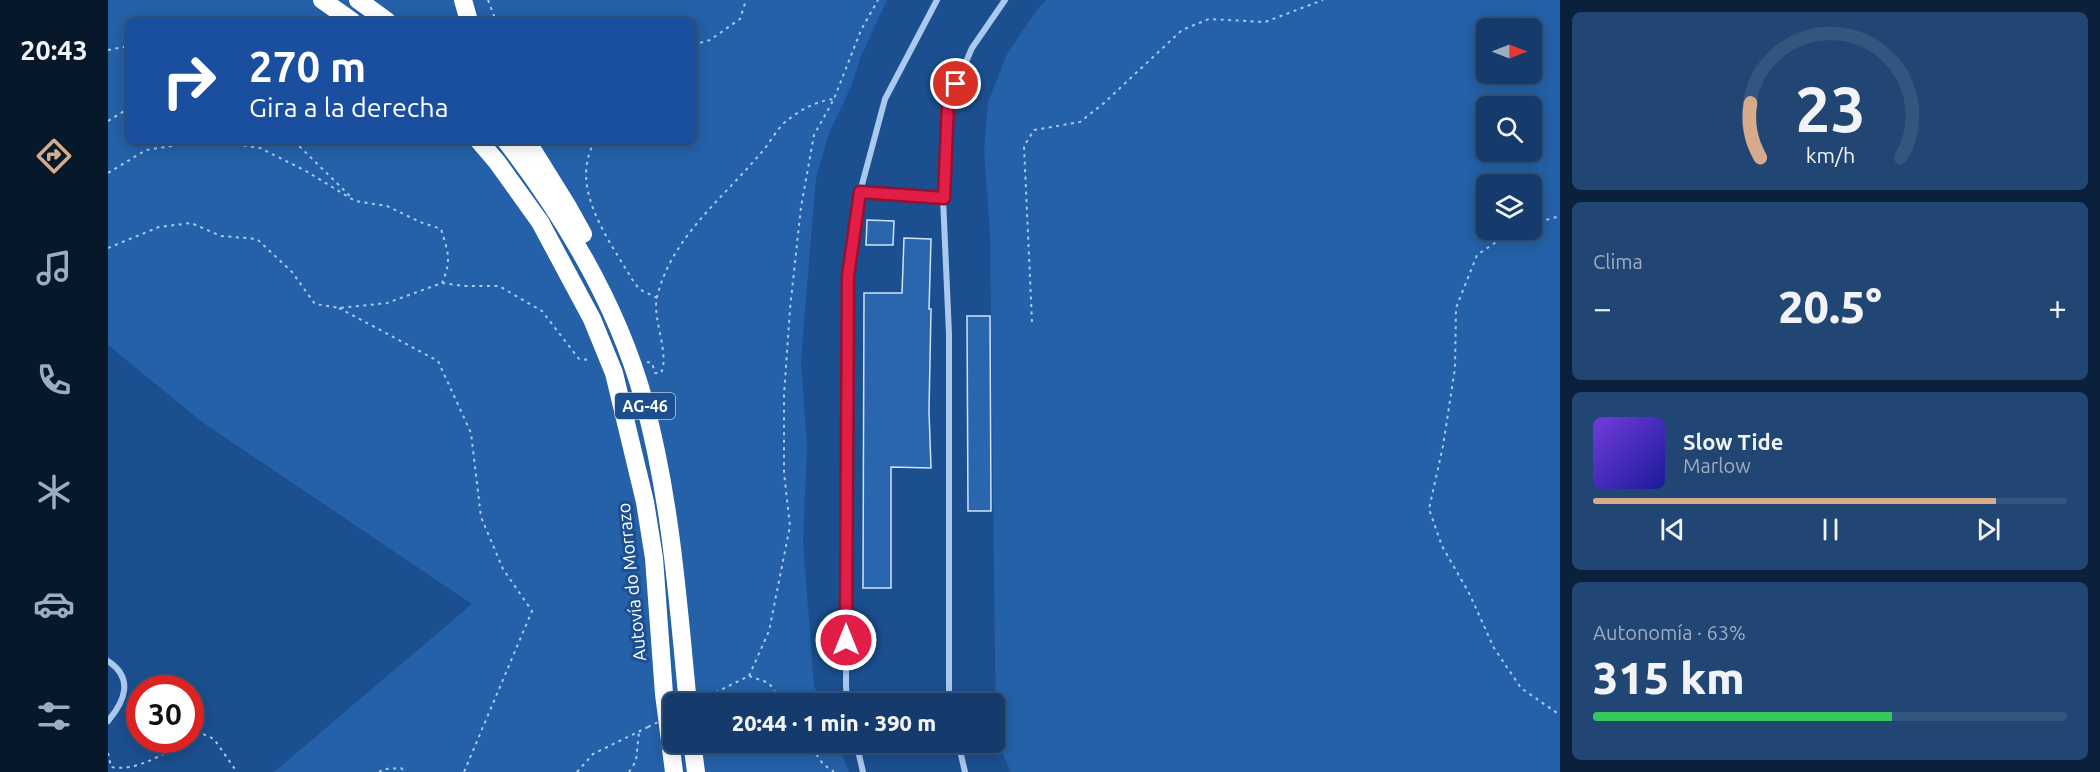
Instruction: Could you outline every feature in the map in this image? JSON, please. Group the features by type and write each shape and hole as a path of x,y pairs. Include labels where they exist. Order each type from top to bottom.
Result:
{"highway":[{"path":"322,0 348,18"},
{"path":"358,0 383,18"},
{"path":"463,0 469,18"},
{"name":"Autovía do Morrazo","path":"482,144 540,222 592,319 614,373 645,502 654,558 664,694 674,772"},
{"name":"AG-46","path":"508,144 550,202 582,255 638,359 644,400 665,494 687,693"},
{"path":"529,144 568,207 612,290 638,359"},
{"path":"693,753 696,772"}],"street":[{"path":"846,693 848,276 860,192 885,99 937,0"},
{"path":"949,693 949,334 944,198 948,103 972,48 1005,0"},
{"path":"860,192 944,198"},
{"path":"108,661 114,665 124,679 124,695 116,712 108,721"},
{"path":"859,753 863,772"},
{"path":"961,753 965,772"}],"path":[{"path":"488,0 495,18"},
{"path":"696,44 710,40 741,19 746,0"},
{"path":"716,693 748,676 769,631 790,526 784,473 784,395 801,207 814,135 834,99 861,30 879,0"},
{"path":"1032,322 1024,146 1034,130 1080,122 1104,103 1182,30 1209,19 1265,22 1323,0"},
{"path":"108,50 126,47"},
{"path":"638,359 652,363 655,373 661,373 663,362 658,328 657,298 672,258 702,217 762,153 787,120 819,100 834,99"},
{"path":"108,121 126,110"},
{"path":"108,173 146,150 185,144"},
{"path":"234,144 260,148 306,171 355,201 387,206 441,229 448,253 449,268 441,283"},
{"path":"297,144 355,201"},
{"path":"593,144 588,153 586,171 590,200 632,279 639,289 657,298"},
{"path":"1542,221 1560,216"},
{"path":"108,248 159,227 191,223 221,236 257,239 292,272 315,304 339,308 387,303 441,283 464,286 499,286 542,311 579,359 590,360"},
{"path":"1499,240 1477,255 1456,308 1455,368 1443,446 1429,509 1442,546 1470,593 1494,648 1521,688 1560,716"},
{"path":"339,308 438,361 471,433 481,517 503,569 532,611 464,772"},
{"path":"748,676 769,684 775,693"},
{"path":"577,772 593,754 663,720"},
{"path":"629,772 636,761 639,732"},
{"path":"204,734 214,739 237,772"},
{"path":"108,753 111,767 123,771 140,766 164,753"},
{"path":"816,753 823,764 834,772"},
{"path":"379,772 384,769 401,768 405,772"}],"shaded area":[{"path":"108,0 887,0 829,133 816,178 801,360 807,447 803,541 814,686 817,693 663,693 663,753 841,753 849,772 274,772 472,604 202,422 108,345"},
{"path":"1046,0 1560,0 1560,772 1011,772 1002,753 1005,753 1005,693 995,693 990,235 984,150 988,102 1007,54"}],"building":[{"path":"867,220 894,221 893,245 866,245"},
{"path":"904,238 931,239 929,411 931,468 891,467 891,588 863,588 864,293 902,293"},
{"path":"967,316 990,316 991,511 968,511"}],"route":[{"path":"846,640 848,276 860,192 944,198 948,103 956,84"}]}
